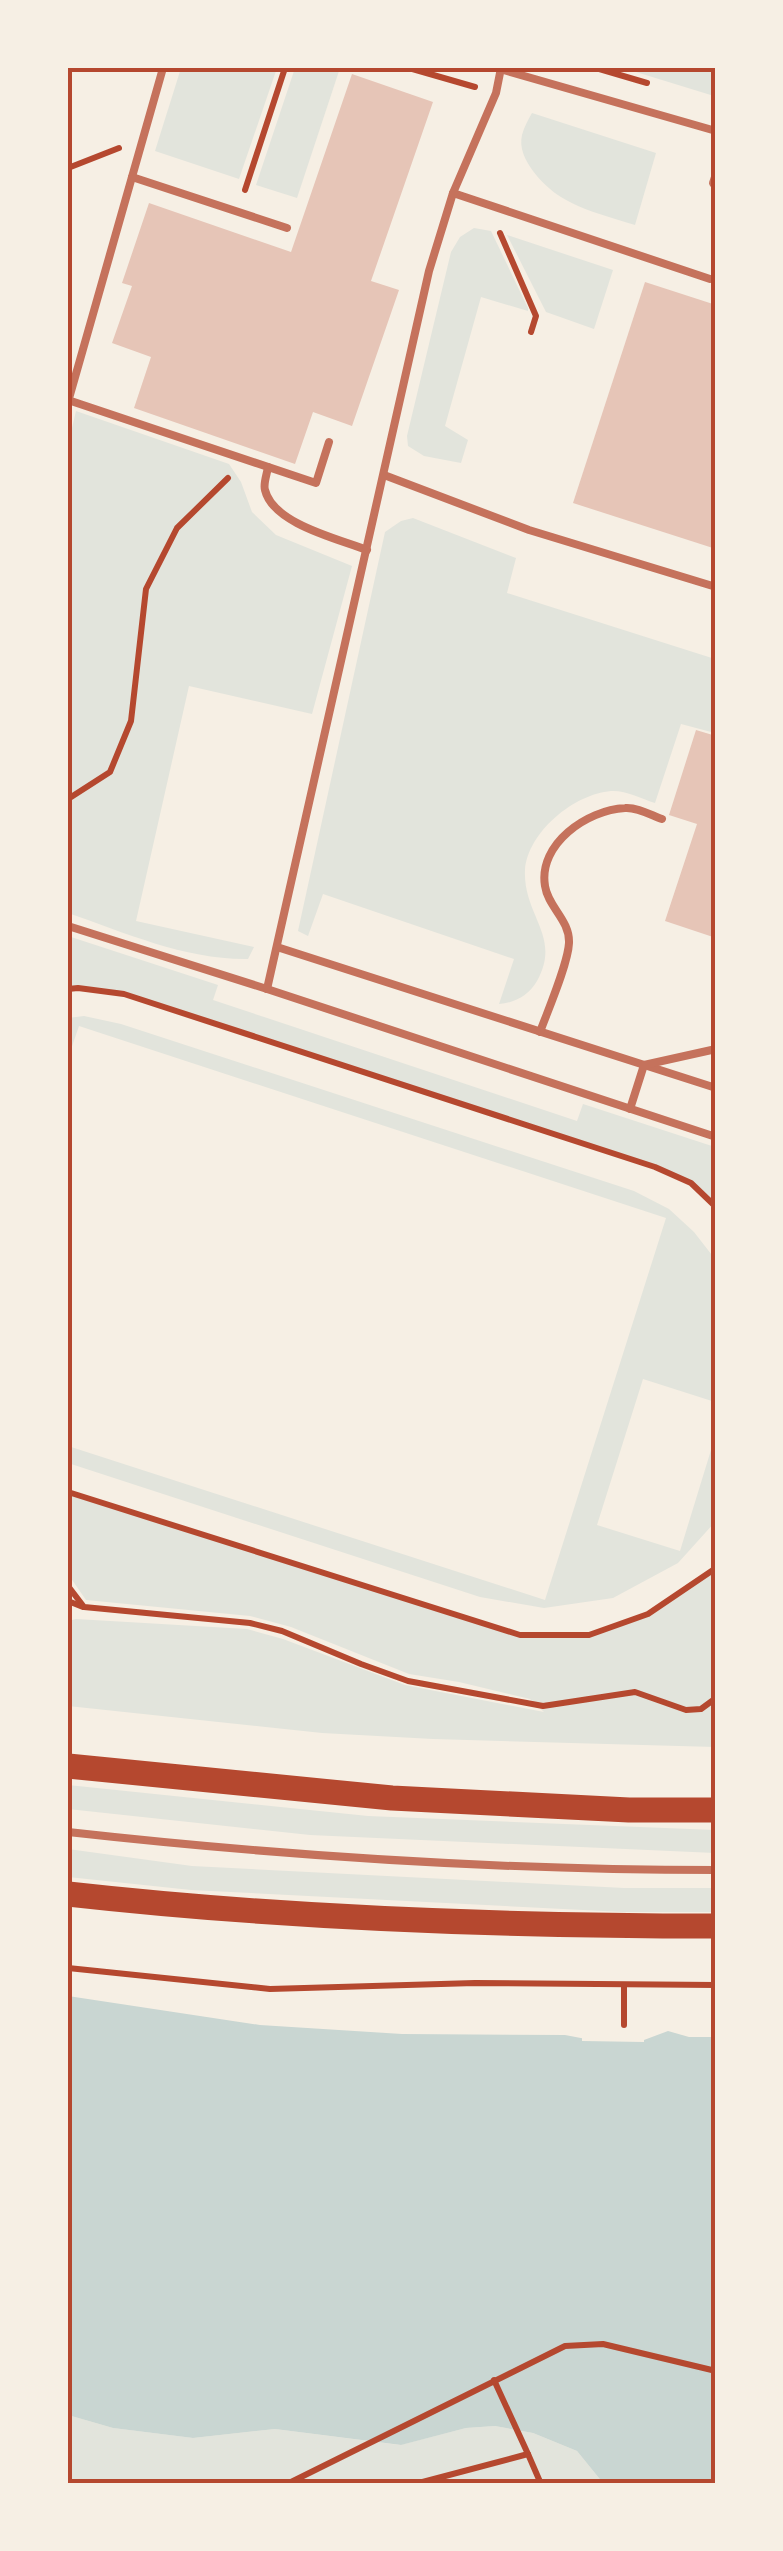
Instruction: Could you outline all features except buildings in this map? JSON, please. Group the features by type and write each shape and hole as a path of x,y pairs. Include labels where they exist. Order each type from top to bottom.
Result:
{"main road":[{"path":"68,1766 392,1798 629,1810 716,1810"},
{"path":"68,1894 181,1906 403,1920 716,1926"}],"lane":[{"path":"164,68 68,401 316,483 328,442"},
{"path":"267,988 429,271 453,194 496,93 499,68 716,131"},
{"path":"716,174 716,187"},
{"path":"132,178 288,228"},
{"path":"453,194 710,279"},
{"path":"268,467 264,489 274,506 301,526 367,550"},
{"path":"384,475 529,530 716,587"},
{"path":"540,1032 569,941 565,922 545,886 550,852 588,818 605,812 629,807 662,818"},
{"path":"68,926 716,1137"},
{"path":"277,947 716,1088"},
{"path":"644,1066 716,1049"},
{"path":"630,1109 644,1066"},
{"path":"68,1832 356,1858 716,1870"}],"path":[{"path":"238,214 285,68"},
{"path":"409,68 496,93"},
{"path":"68,168 143,139"},
{"path":"487,204 536,316 531,332"},
{"path":"68,800 110,772 131,721 146,589 177,528 247,460"},
{"path":"68,989 124,994 655,1167 692,1183 716,1207"},
{"path":"68,1492 520,1636 589,1635 648,1614 716,1568"},
{"path":"68,1586 84,1607"},
{"path":"68,1601 84,1607 250,1623 408,1681 544,1706 635,1692 686,1710 701,1709 716,1698"},
{"path":"68,1968 270,1989 475,1984 716,1985"},
{"path":"624,1985 624,2024"},
{"path":"288,2484 565,2346 603,2344 716,2371"},
{"path":"494,2380 541,2484"},
{"path":"415,2484 528,2454"}],"shaded area":[{"path":"181,68 277,68 239,179 155,151"},
{"path":"295,68 340,68 297,198 256,185"},
{"path":"623,68 715,68 715,93 714,96"},
{"path":"532,113 656,153 635,225 579,206 543,183 522,149 522,135"},
{"path":"474,228 491,231 528,311 481,297 445,426 468,440 461,463 424,456 408,446 407,436 451,252 460,237"},
{"path":"507,235 613,270 594,329 546,312"},
{"path":"76,411 229,464 241,482 252,512 276,535 352,566 312,714 189,686 136,921 254,947 248,959 179,950 68,913 68,445"},
{"path":"413,518 516,558 507,593 715,659 715,733 681,724 655,803 622,792 597,794 568,807 534,842 525,870 526,886 544,938 544,965 530,990 505,1003 499,1004 514,959 323,894 308,936 298,931 385,532"},
{"path":"68,936 218,985 213,1000 577,1121 583,1104 715,1147 715,1207 691,1183 655,1167 124,994 68,989"},
{"path":"84,1016 121,1024 634,1191 669,1209 715,1259 715,1402 643,1379 597,1525 680,1551 715,1437 715,1522 678,1563 613,1598 544,1608 480,1597 68,1463 68,1446 545,1600 666,1218 79,1026 68,1058 68,1018"},
{"path":"68,1492 520,1635 589,1635 648,1614 715,1568 715,1747 322,1733 68,1706 68,1621 76,1619 247,1629 405,1685 544,1712 530,1699 409,1674 291,1627 250,1616 86,1600 68,1574"},
{"path":"68,1785 368,1816 715,1830 715,1853 310,1835 68,1809"},
{"path":"68,1849 192,1866 624,1888 715,1888 715,1912 623,1912 191,1890 68,1877"},
{"path":"68,1996 260,2025 402,2034 565,2035 644,2040 668,2031 689,2037 715,2037 715,2483 603,2483 577,2451 533,2433 495,2426 466,2428 401,2445 275,2429 193,2438 113,2428 68,2415"},
{"path":"68,2415 113,2428 193,2438 275,2429 400,2445 466,2428 495,2426 533,2433 577,2451 603,2483 68,2483"}],"pier":[{"path":"582,2033 644,2034 644,2042 582,2041"}]}
